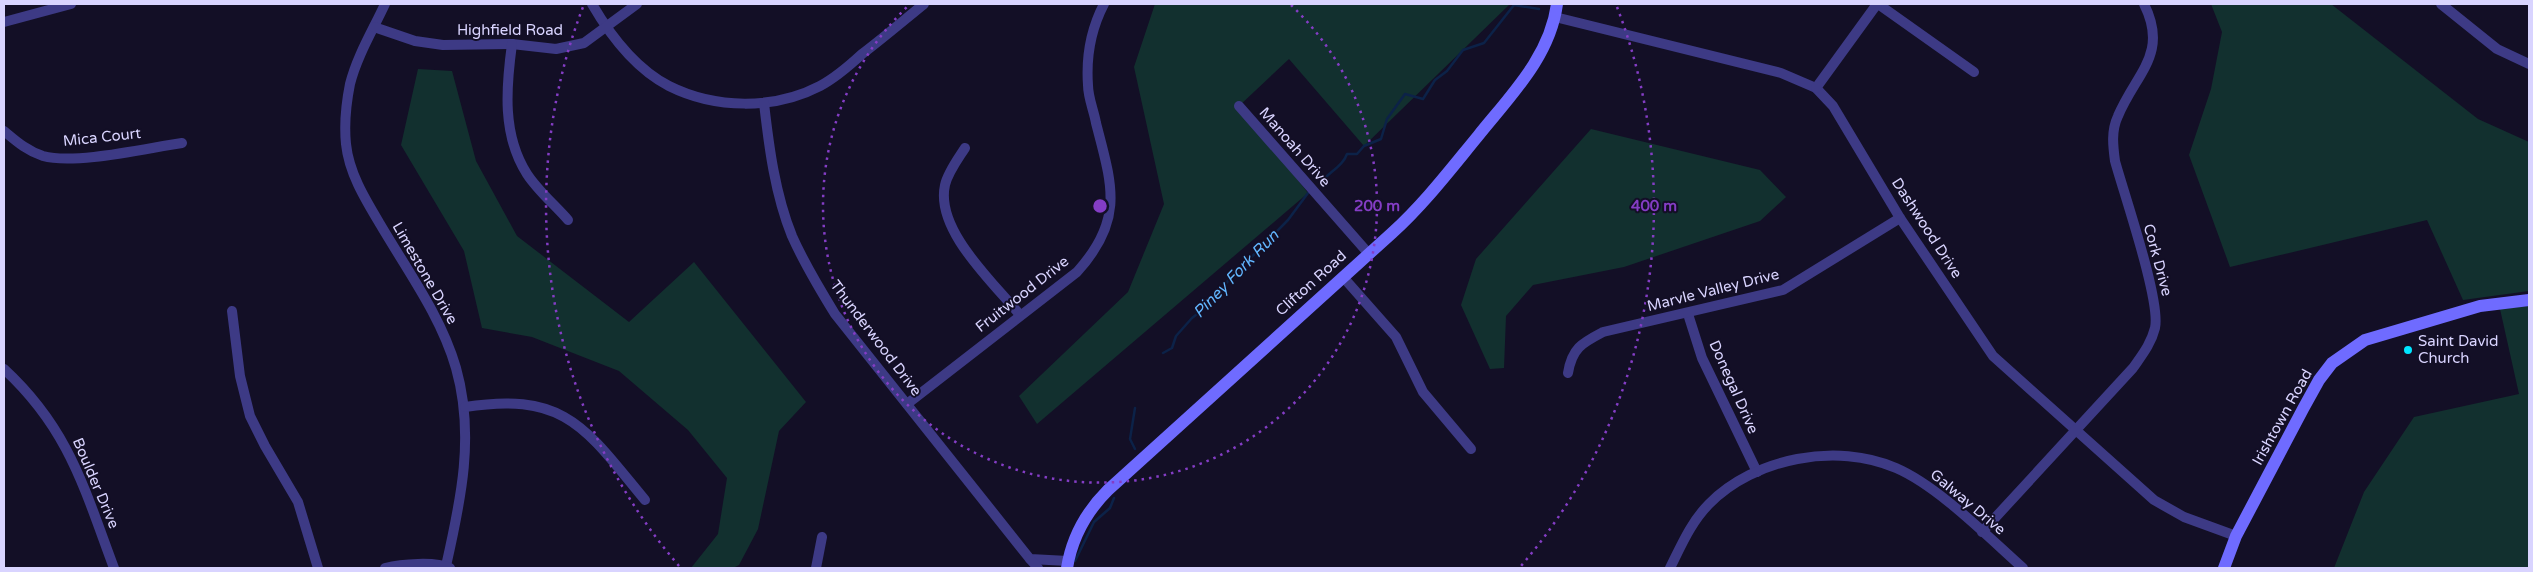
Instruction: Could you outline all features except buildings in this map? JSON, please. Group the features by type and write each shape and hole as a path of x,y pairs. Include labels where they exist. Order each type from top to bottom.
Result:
{"main road":[{"name":"Clifton Road","path":"1067,565 1078,530 1103,495 1420,206 1530,71 1544,47 1555,17 1557,4"},
{"name":"Irishtown Road","path":"2224,568 2236,536 2319,380 2332,363 2345,352 2365,340 2480,306 2529,300"}],"street":[{"path":"4,22 71,4"},
{"name":"Limestone Drive","path":"384,4 350,82 345,116 346,146 355,177 369,206 440,327 456,367 464,407 466,458 461,499 448,567"},
{"path":"592,4 606,28 639,64 668,86 703,98 731,104 764,103 819,87 837,75 924,4"},
{"name":"Highfield Road","path":"374,27 415,41 442,45 512,44 556,48 584,42 637,4"},
{"name":"Fruitwood Drive","path":"906,404 1076,272 1091,256 1102,237 1110,214 1111,192 1108,169 1088,87 1092,35 1104,4"},
{"path":"1816,88 1878,4 1974,72"},
{"name":"Cork Drive","path":"1982,532 2133,368 2150,345 2156,326 2154,302 2115,161 2112,137 2117,117 2148,63 2154,42 2152,20 2144,4"},
{"path":"2441,4 2498,49 2529,64"},
{"name":"Dashwood Drive","path":"1555,17 1781,73 1816,88 1833,106 1900,218 1993,356 2154,500 2184,517 2236,536"},
{"path":"512,44 508,119 514,148 528,175 568,220"},
{"name":"Thunderwood Drive","path":"764,103 769,146 778,188 791,234 809,272 835,314 1038,568"},
{"name":"Manoah Drive","path":"1239,106 1369,254"},
{"name":"Mica Court","path":"4,131 21,146 43,156 69,159 182,142"},
{"path":"965,148 945,184 944,199 947,219 956,236 1020,315"},
{"name":"Marvle Valley Drive","path":"1568,373 1570,357 1583,342 1604,332 1688,314 1783,290 1900,218"},
{"path":"1343,277 1396,337 1423,392 1471,449"},
{"path":"232,311 240,376 250,416 265,446 298,502 318,568"},
{"name":"Donegal Drive","path":"1688,314 1702,358 1757,472"},
{"name":"Boulder Drive","path":"4,369 24,388 46,414 62,440 78,470 114,568"},
{"path":"464,407 496,402 525,403 552,410 581,426 645,500"},
{"name":"Galway Drive","path":"1670,568 1691,527 1710,503 1731,487 1757,472 1782,462 1837,455 1864,458 1895,467 1924,483 2023,568"},
{"path":"816,568 822,537"},
{"path":"1030,558 1067,565"},
{"path":"385,568 399,565 448,567"}],"green space":[{"path":"1155,4 1510,4 1364,146 1289,59 1239,106 1308,193 1037,424 1019,396 1128,292 1164,204 1134,67"},
{"path":"2211,4 2331,4 2478,119 2529,142 2529,291 2463,300 2427,220 2230,267 2189,155 2211,89 2222,32"},
{"path":"418,69 452,71 476,161 517,236 629,322 694,262 806,402 779,431 758,529 739,565 733,568 691,568 718,534 727,478 688,430 619,371 532,337 482,328 464,251 401,145"},
{"path":"1591,129 1760,170 1786,197 1760,221 1624,267 1533,285 1506,316 1504,368 1490,369 1461,305 1476,259"},
{"path":"2529,306 2529,568 2334,568 2364,492 2414,417 2519,394 2500,309"}],"waterway":[{"path":"1320,183 1339,166 1347,154 1357,154 1364,146 1381,139 1387,119 1405,94 1423,99 1435,80 1447,71 1463,50 1484,43 1514,5 1539,9"},
{"name":"Piney Fork Run","path":"1163,353 1172,348 1176,336 1192,318 1218,298 1227,282 1288,220 1308,193"},
{"name":"Piney Fork Run","path":"1135,408 1130,439 1135,449"},
{"name":"Piney Fork Run","path":"1075,561 1094,522 1110,508 1114,498"}],"place":[{"name":"Saint David Church","path":"2408,350"}]}
